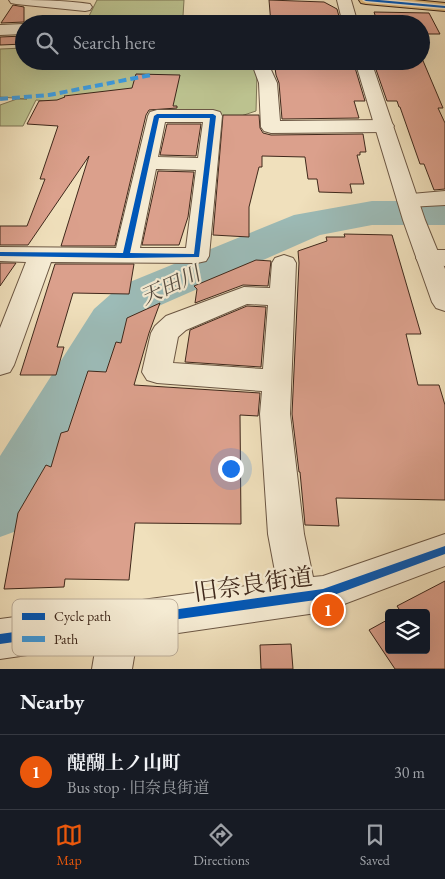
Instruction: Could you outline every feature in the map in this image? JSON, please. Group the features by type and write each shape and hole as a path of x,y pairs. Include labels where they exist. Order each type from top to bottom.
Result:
{"main road":[{"path":"366,0 423,3 445,7"}],"street":[{"path":"16,0 87,4"},
{"path":"344,0 348,15"},
{"path":"0,30 15,29"},
{"path":"263,70 268,83 271,127 384,126"},
{"path":"366,70 411,210 437,258 445,302"},
{"path":"0,254 126,256 197,256 213,116 157,116 126,256"},
{"path":"148,163 207,164"},
{"path":"411,210 445,198"},
{"path":"0,365 41,255"},
{"path":"284,263 275,414 286,534 299,598"},
{"path":"277,381 157,372 165,334 176,323 244,295 282,298"},
{"name":"旧奈良街道","path":"178,614 323,594 445,550"},
{"path":"112,669 114,656"}],"green space":[{"path":"97,0 184,0 183,15 90,15"},
{"path":"15,48 15,70 255,70 257,74 256,111 241,116 225,118 195,118 170,110 129,109 36,100 23,126 0,126 0,105 17,99 27,99 0,97 0,49"}],"building":[{"path":"269,0 324,2 337,9 339,15 270,15"},
{"path":"13,5 24,7 24,15 15,15 15,22 1,23"},
{"path":"374,12 429,13 440,34 430,34 430,15 375,15"},
{"path":"15,36 15,44 0,45 0,37"},
{"path":"275,70 356,70 365,101 354,101 359,118 282,119 279,83"},
{"path":"376,70 427,70 443,108 438,108 445,123 445,189 434,190 424,164 420,164 397,101 387,101"},
{"path":"136,74 180,75 173,106 177,106 177,108 149,110 146,115 115,246 61,246 89,156 28,245 0,245 0,226 27,226 45,179 40,179 58,126 27,124 39,101 57,100 64,96 132,88"},
{"path":"223,115 259,115 260,128 263,133 271,135 363,134 366,152 360,152 360,155 357,155 364,184 350,184 352,193 319,192 317,179 308,179 305,157 262,156 262,167 259,167 249,207 249,237 213,235"},
{"path":"167,124 201,124 196,156 160,155"},
{"path":"158,171 194,172 188,217 179,245 142,245"},
{"path":"344,234 392,235 421,334 406,334 418,385 439,385 445,405 445,500 336,498 339,526 305,525 292,414 298,251 327,241 326,237 345,237"},
{"path":"256,260 271,261 268,286 243,285 195,303 197,289 194,286"},
{"path":"0,263 16,263 0,286"},
{"path":"55,264 134,264 129,294 73,293 57,347 64,347 56,375 20,375"},
{"path":"160,303 134,385 260,393 258,416 240,415 241,524 135,523 129,580 65,579 64,587 4,589 18,513 46,465 51,467 61,433 68,431 88,371 106,372 116,342 121,343 127,318"},
{"path":"247,306 266,307 261,367 185,362 190,330"},
{"path":"445,581 445,669 395,669 385,654 430,654 430,609 399,609 397,606"},
{"path":"385,621 385,654 369,630"},
{"path":"291,644 293,669 261,669 260,645"}],"waterway":[{"name":"天田川","path":"0,510 111,321 137,297 309,224 372,213 445,213"}],"marked path":[{"path":"0,99 49,95 151,75"}],"cycle path":[{"path":"366,0 445,7"},
{"path":"0,254 197,256 213,116 157,116 126,256"},
{"path":"178,614 323,594 445,550"},
{"path":"0,639 12,637"}],"place":[{"name":"醍醐上ノ山町","path":"328,610"}]}
